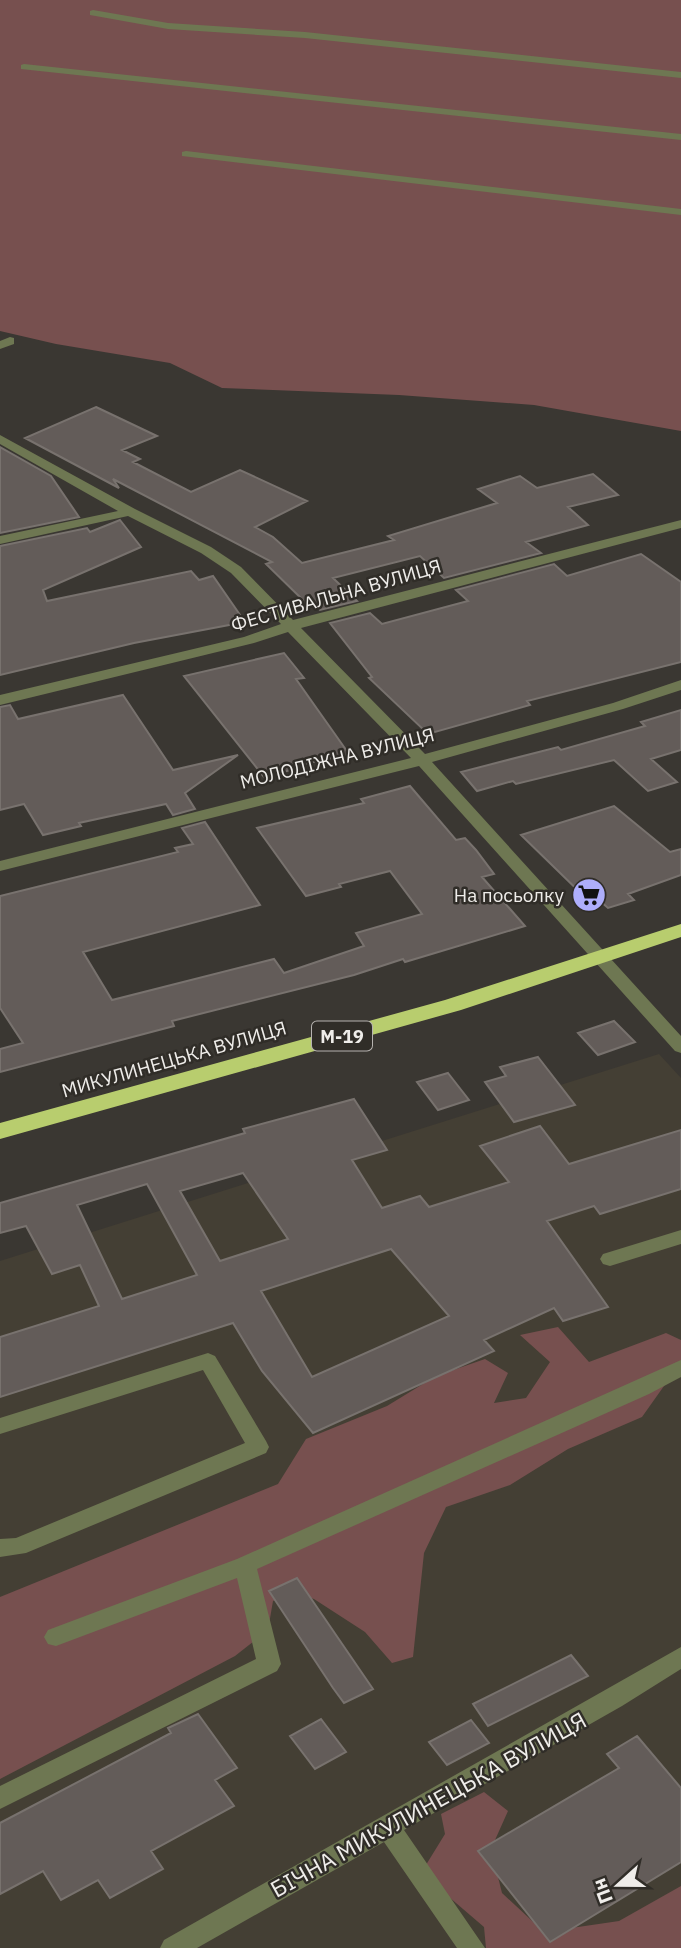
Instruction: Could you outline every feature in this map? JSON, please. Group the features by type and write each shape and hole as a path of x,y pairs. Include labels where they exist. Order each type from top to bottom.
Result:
{"highway":[{"name":"МИКУЛИНЕЦЬКА ВУЛИЦЯ","path":"0,1131 453,1005 681,930"}],"street":[{"path":"93,13 169,26 305,35 681,75"},
{"path":"24,67 681,137"},
{"path":"187,153 681,212"},
{"path":"1,439 130,512 206,550 236,570 422,760 681,1047"},
{"path":"0,540 130,512"},
{"name":"ФЕСТИВАЛЬНА ВУЛИЦЯ","path":"0,700 250,640 290,626 681,524"},
{"name":"МОЛОДІЖНА ВУЛИЦЯ","path":"0,866 422,760 618,706 681,685"},
{"path":"610,1259 681,1237"},
{"path":"0,1426 208,1361 258,1447 18,1547 0,1548"},
{"path":"56,1637 245,1565 642,1388 681,1368"},
{"path":"0,1798 269,1664 245,1565"},
{"name":"БІЧНА МИКУЛИНЕЦЬКА ВУЛИЦЯ","path":"173,1948 614,1699 681,1657"},
{"path":"388,1827 472,1948"}],"shaded area":[{"path":"0,0 681,0 681,431 534,405 399,395 222,388 170,363 56,344 0,331"},
{"path":"659,1054 681,1078 681,1948 0,1948 0,1261"},
{"path":"558,1327 589,1362 666,1333 681,1340 681,1362 642,1417 568,1449 510,1485 446,1507 424,1553 413,1657 392,1663 365,1632 314,1599 293,1593 273,1601 268,1630 235,1656 0,1779 0,1597 278,1484 306,1439 387,1406 436,1376 485,1359 508,1373 494,1403 526,1398 550,1362 520,1335"},
{"path":"484,1792 508,1811 491,1849 502,1893 544,1932 619,1921 681,1886 681,1948 486,1948 484,1927 421,1873 445,1834 441,1814"}],"building":[{"path":"96,407 157,436 122,450 140,459 133,462 191,492 240,470 307,501 255,527 273,537 302,563 394,540 388,536 497,503 478,489 520,476 537,488 593,474 618,495 568,507 588,525 526,542 541,553 444,578 420,556 333,578 357,601 320,610 312,601 306,603 266,564 272,562 113,479 119,488 25,438"},
{"path":"0,447 51,476 79,517 0,533"},
{"path":"120,520 141,547 43,590 47,601 191,571 199,580 213,576 245,622 134,643 0,675 0,546 87,528 90,532"},
{"path":"641,554 681,582 681,662 527,701 530,705 428,734 369,678 372,677 330,623 370,613 382,624 468,601 456,590 554,564 567,576"},
{"path":"284,653 304,678 296,679 349,754 300,765 302,767 264,777 184,676"},
{"path":"123,695 173,770 238,755 185,793 195,809 173,815 166,804 79,823 81,826 43,835 24,804 0,810 0,707 10,705 18,719"},
{"path":"681,710 681,750 651,759 677,782 648,791 614,760 477,791 461,772 558,747 561,750 645,726 641,722"},
{"path":"410,786 456,840 465,838 476,850 494,874 482,877 525,926 405,962 403,959 354,975 172,1021 174,1026 0,1072 0,1049 23,1043 0,1008 0,896 178,852 175,848 193,844 182,828 205,822 260,905 83,952 112,1000 274,959 284,973 364,946 356,933 422,914 390,871 306,896 257,828 364,803 361,799"},
{"path":"614,806 670,852 681,849 681,875 628,894 634,900 608,908 600,901 592,904 521,835"},
{"path":"614,1021 635,1042 598,1055 578,1033"},
{"path":"538,1057 575,1105 514,1122 485,1082 506,1076 500,1067"},
{"path":"448,1073 469,1100 438,1110 417,1082"},
{"path":"354,1099 387,1150 352,1160 382,1208 420,1196 429,1207 509,1182 480,1146 540,1126 569,1164 681,1130 681,1189 600,1214 594,1206 547,1221 608,1307 563,1321 554,1308 484,1340 494,1351 313,1433 262,1371 233,1323 0,1397 0,1337 99,1306 80,1265 52,1274 26,1226 0,1233 0,1203 245,1133 243,1129","holes":["243,1173 288,1239 220,1261 180,1191","147,1184 197,1275 122,1299 77,1205","391,1249 449,1316 312,1377 261,1291"]},
{"path":"297,1578 373,1689 344,1703 333,1688 269,1591"},
{"path":"571,1655 588,1676 488,1726 473,1704"},
{"path":"198,1714 237,1768 215,1780 234,1806 151,1851 163,1869 110,1898 98,1880 61,1900 43,1871 0,1894 0,1823 171,1733 168,1728"},
{"path":"321,1719 346,1752 315,1769 290,1736"},
{"path":"471,1720 489,1743 447,1765 429,1742"},
{"path":"637,1736 681,1788 681,1862 550,1942 478,1851 619,1768 607,1754"}],"place":[{"name":"На посьолку","path":"589,895"}]}
